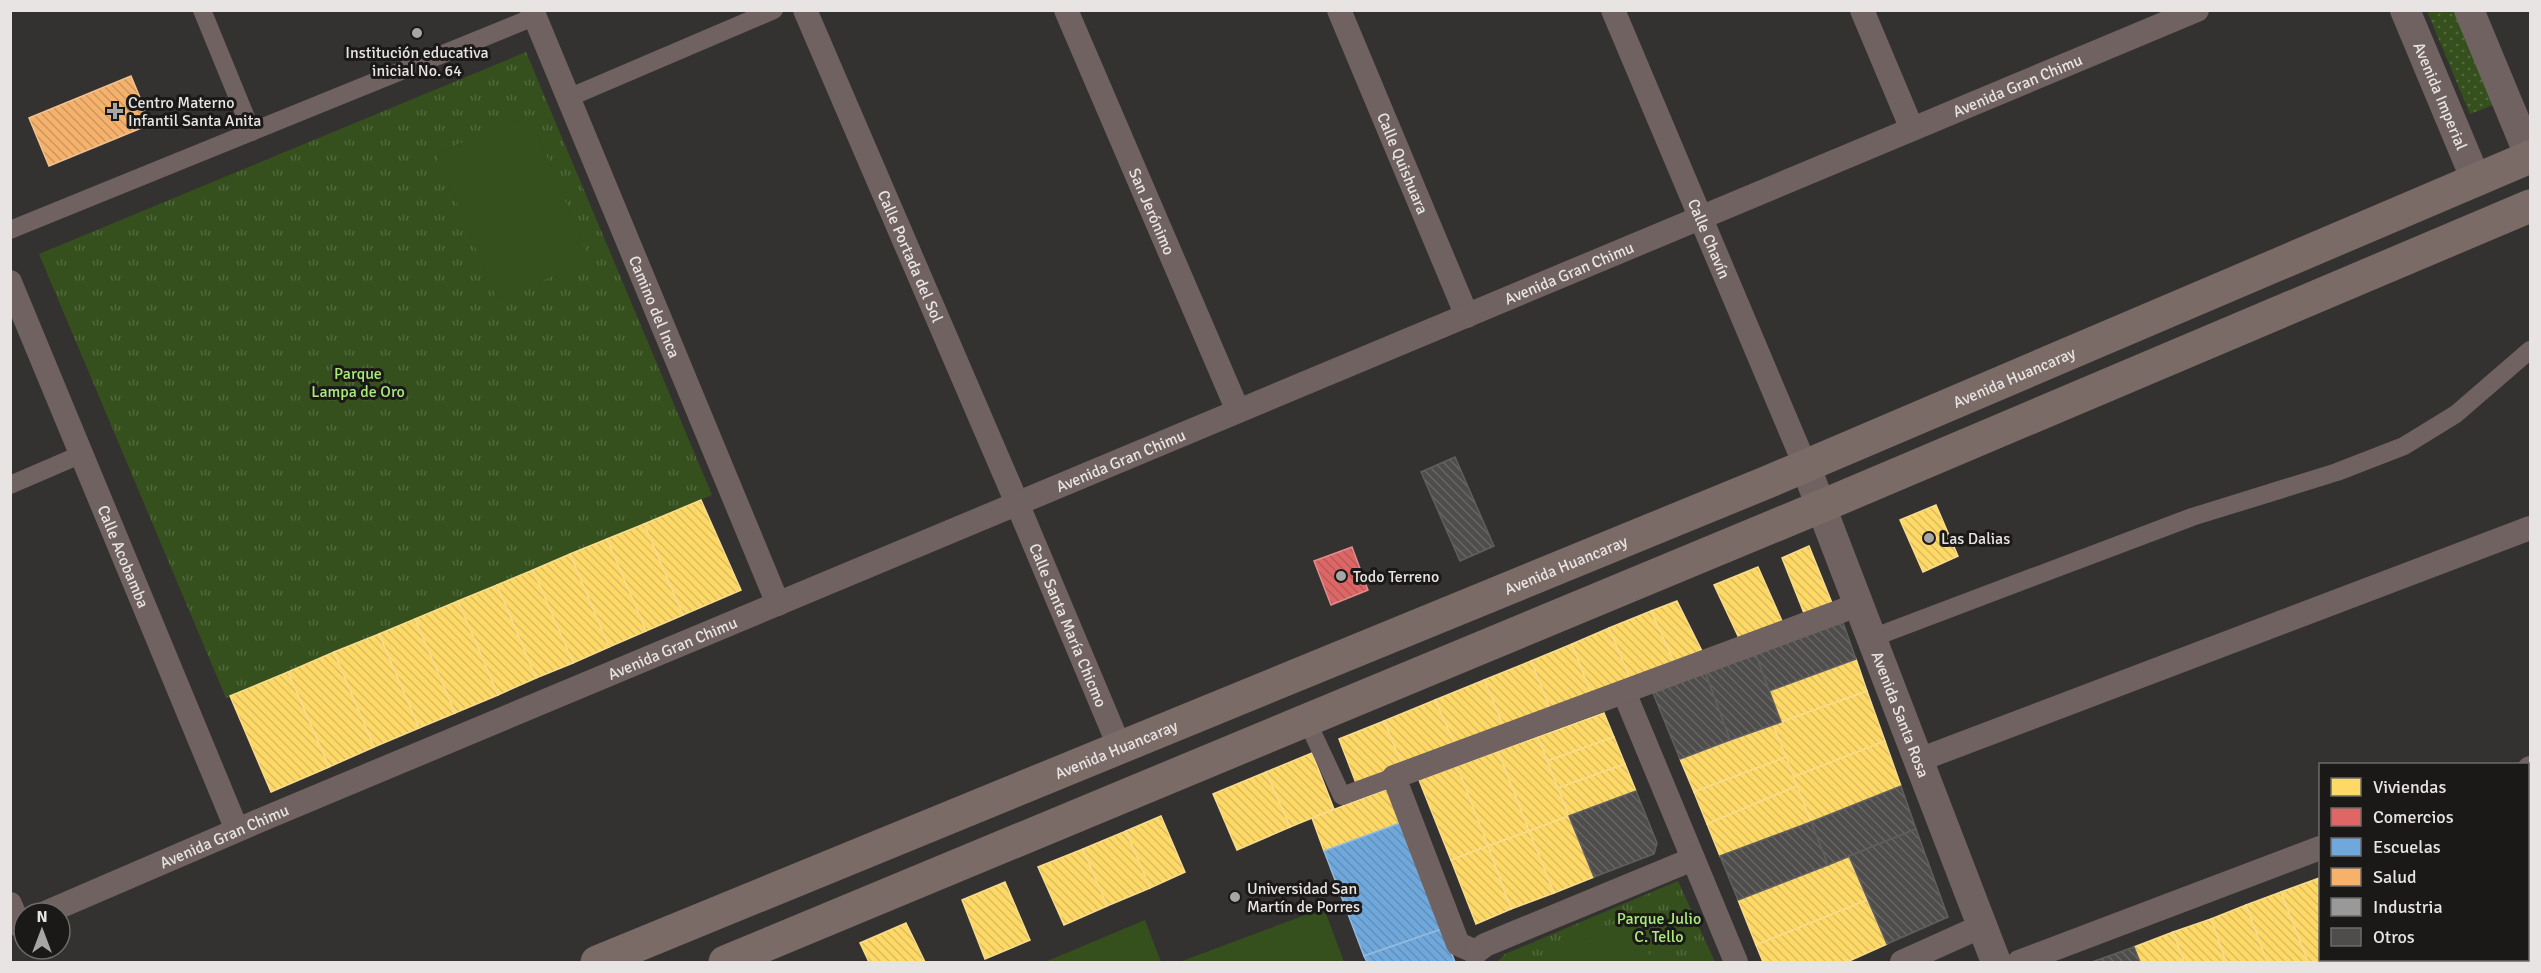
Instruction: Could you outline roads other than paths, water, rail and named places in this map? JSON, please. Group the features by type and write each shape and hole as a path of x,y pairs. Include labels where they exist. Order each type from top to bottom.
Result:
{"main road":[{"name":"Avenida Huancaray","path":"597,963 1805,465 2530,157"},
{"path":"725,963 1822,506 2530,206"}],"street":[{"path":"201,10 252,132"},
{"path":"568,98 774,10"},
{"name":"Calle Portada del Sol","path":"805,10 1017,503"},
{"name":"San Jerónimo","path":"1066,10 1238,411"},
{"name":"Calle Quishuara","path":"1340,10 1467,316"},
{"name":"Calle Chavín","path":"1613,10 1805,465"},
{"path":"1862,10 1912,129"},
{"name":"Avenida Gran Chimu","path":"72,901 1017,503 1702,219 1912,129 2150,20 2197,10"},
{"name":"Avenida Imperial","path":"2405,10 2476,180"},
{"path":"2469,10 2530,157"},
{"path":"10,230 533,14"},
{"name":"Camino del Inca","path":"533,14 778,604"},
{"name":"Calle Acobamba","path":"10,282 237,830"},
{"path":"1872,638 2192,517 2337,472 2404,446 2456,414 2530,350"},
{"path":"10,485 82,454"},
{"name":"Avenida Santa Rosa","path":"1805,465 1996,963"},
{"name":"Calle Santa María Chicmo","path":"1017,503 1120,748"},
{"path":"1919,760 2530,528"},
{"path":"1307,721 1342,796 1860,604"},
{"path":"1624,692 1736,963"},
{"path":"1394,777 1458,944 1476,957 1485,945 1693,859"},
{"path":"2019,963 2319,848"},
{"path":"1902,963 1982,926"}],"place":[{"name":"Institución educativa inicial No. 64","path":"417,33"},
{"name":"Centro Materno Infantil Santa Anita","path":"115,111"},
{"name":"Las Dalias","path":"1929,538"},
{"name":"Todo Terreno","path":"1341,576"},
{"name":"Universidad San Martín de Porres","path":"1235,897"}],"park label":[{"name":"Parque Lampa de Oro","path":"358,382"},
{"name":"Parque Julio C. Tello","path":"1659,927"}]}
